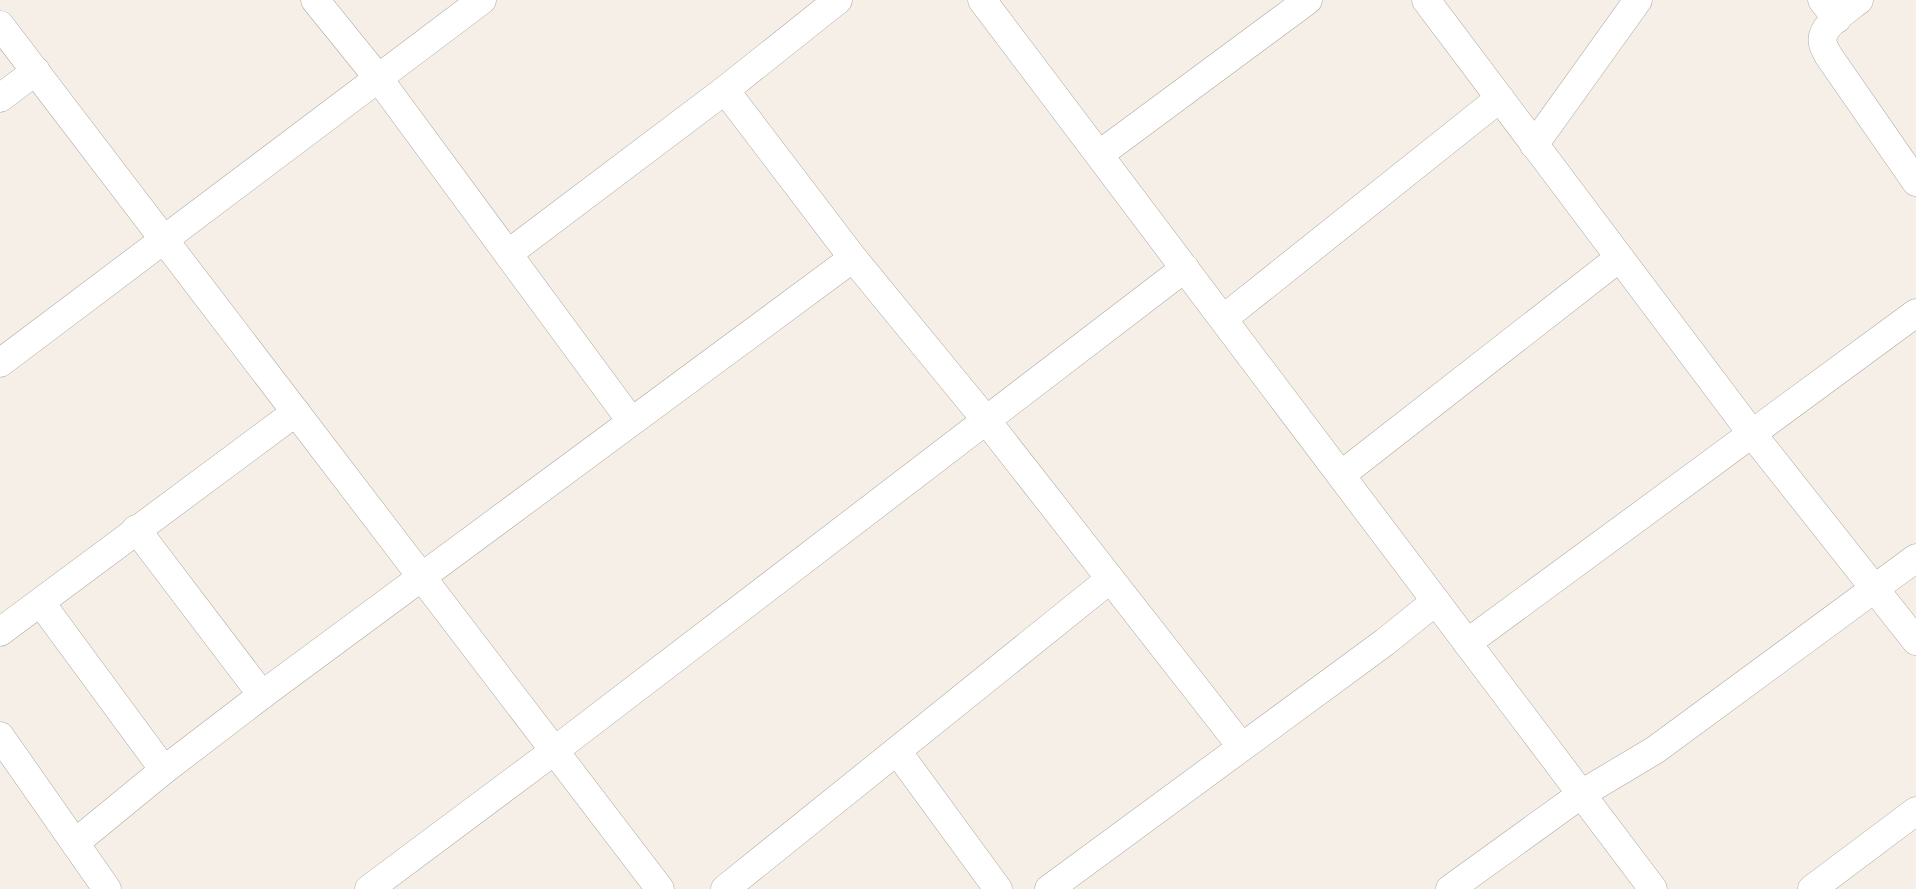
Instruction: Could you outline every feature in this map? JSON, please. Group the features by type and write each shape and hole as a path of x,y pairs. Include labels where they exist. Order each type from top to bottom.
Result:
{"street":[{"path":"315,0 379,80 509,253 631,421"},
{"path":"0,363 379,80 482,0"},
{"path":"509,253 725,90 838,0"},
{"path":"982,0 1583,793 1653,889"},
{"path":"1100,154 1308,0"},
{"path":"1426,0 1753,435 1916,641"},
{"path":"1534,145 1638,0"},
{"path":"1859,0 1830,9 1822,37 1823,44 1828,55 1916,182"},
{"path":"0,25 660,889"},
{"path":"0,98 36,71"},
{"path":"725,90 853,258 986,420 1109,580 1241,746"},
{"path":"1223,319 1500,98"},
{"path":"74,843 164,770 262,695 422,579 631,421 853,258"},
{"path":"1341,475 1619,258"},
{"path":"369,889 554,751 1185,268"},
{"path":"1467,642 1753,435 1916,313"},
{"path":"0,632 41,603 136,529 296,412"},
{"path":"136,529 262,695"},
{"path":"1450,889 1583,793 1655,750 1916,558"},
{"path":"725,889 1109,580"},
{"path":"1048,889 1384,642 1436,601"},
{"path":"41,603 164,770"},
{"path":"0,736 107,889"},
{"path":"897,751 998,889"},
{"path":"1812,889 1916,811"}]}
